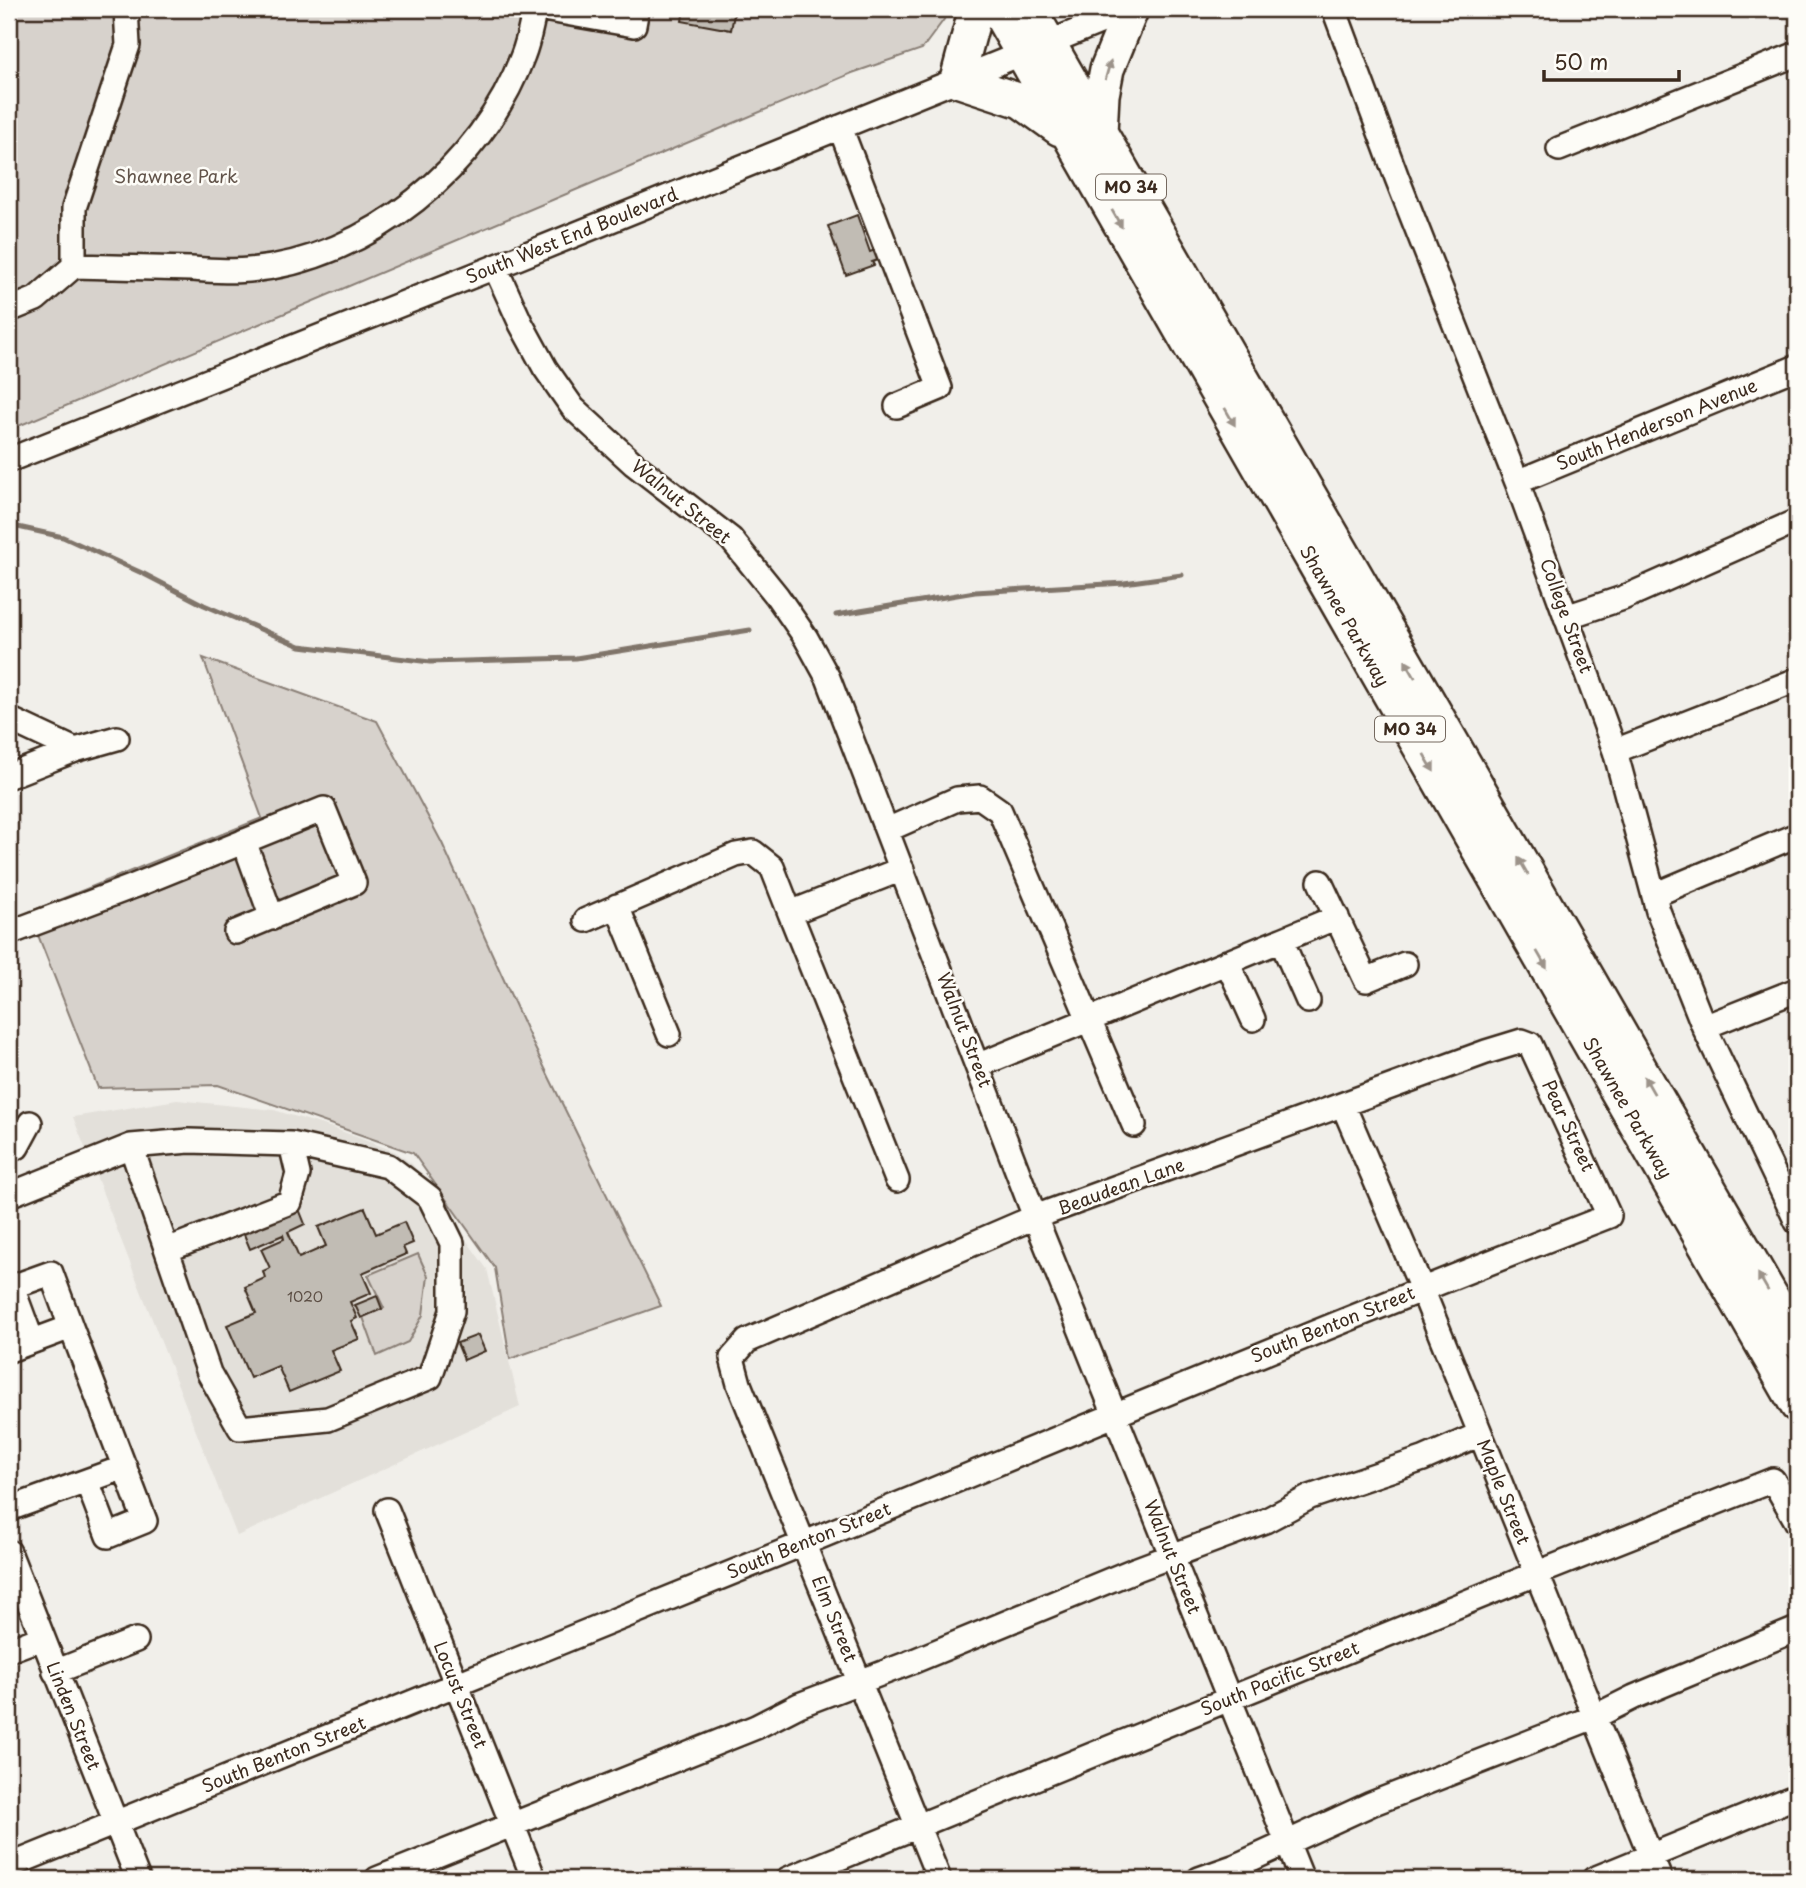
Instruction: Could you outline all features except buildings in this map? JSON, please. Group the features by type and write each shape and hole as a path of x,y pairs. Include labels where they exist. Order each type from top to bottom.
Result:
{"highway":[{"path":"976,9 957,80 1021,100 1084,134 1102,95 1125,9"},
{"name":"Shawnee Parkway","path":"997,9 1036,48 1797,1405"},
{"name":"Shawnee Parkway","path":"1030,9 1036,48"},
{"name":"Shawnee Parkway","path":"1084,134 1797,1341"}],"street":[{"path":"74,266 74,208 128,45 126,9"},
{"path":"9,310 36,299 74,266 248,271 304,258 356,238 427,191 472,143 513,79 524,53 535,9"},
{"path":"543,9 634,25 637,9"},
{"name":"South West End Boulevard","path":"9,460 495,267 1036,48 1125,9"},
{"name":"College Street","path":"1334,9 1397,178 1517,482 1615,751 1654,895 1704,1027 1788,1180 1797,1222"},
{"path":"1559,149 1797,54"},
{"path":"840,127 940,388 897,406"},
{"name":"Walnut Street","path":"495,267 545,368 573,408 634,464 731,539 806,638 828,678 1035,1217 1302,1879"},
{"name":"South Henderson Avenue","path":"1517,482 1797,367"},
{"path":"1566,617 1623,598 1797,521"},
{"path":"1615,751 1797,680"},
{"path":"9,719 75,750"},
{"path":"9,776 75,750 117,738"},
{"path":"887,830 957,799 981,797 1000,811 1134,1125"},
{"path":"9,933 324,809 354,883 236,932"},
{"path":"1654,895 1797,835"},
{"path":"244,841 272,918"},
{"path":"586,920 736,855 753,852 772,867 897,1180"},
{"path":"790,913 902,869"},
{"path":"1320,882 1366,980 1405,964"},
{"path":"617,906 669,1034"},
{"path":"977,1066 1337,917"},
{"path":"1281,940 1308,1001"},
{"path":"1227,962 1253,1019"},
{"path":"1704,1027 1797,990"},
{"name":"Beaudean Lane","path":"732,1358 747,1341 1035,1217 1522,1041"},
{"name":"Pear Street","path":"1522,1041 1530,1044 1609,1216"},
{"name":"Maple Street","path":"1343,1105 1422,1289 1660,1879"},
{"path":"9,1150 17,1147 30,1123"},
{"path":"9,1195 131,1146 189,1141 291,1143 388,1166 430,1198 452,1243 452,1311 430,1377 328,1419 240,1428 209,1373 131,1146"},
{"path":"167,1251 290,1202 299,1174 291,1143"},
{"name":"South Benton Street","path":"9,1866 456,1686 1422,1289 1609,1216"},
{"path":"32,1341 12,1287 51,1273 145,1521 108,1536 88,1481"},
{"path":"9,1350 71,1326"},
{"name":"Elm Street","path":"732,1358 739,1384 939,1879"},
{"path":"377,1879 756,1727 799,1705 860,1683 1137,1569 1265,1521 1310,1497 1423,1459 1480,1434"},
{"path":"9,1509 125,1467"},
{"name":"South Pacific Street","path":"788,1879 1773,1480 1797,1522"},
{"name":"Locust Street","path":"387,1510 534,1879"},
{"name":"Linden Street","path":"9,1552 14,1583 41,1638 138,1879"},
{"path":"1199,1879 1287,1844 1371,1804 1594,1717 1634,1697 1797,1629"},
{"path":"9,1650 41,1638"},
{"path":"55,1672 136,1640"},
{"path":"1594,1879 1797,1796"}],"shaded area":[{"path":"177,1100 274,1110 333,1128 396,1152 412,1164 487,1269 520,1407 237,1536 73,1117"}],"green space":[{"name":"Shawnee Park","path":"9,9 951,10 922,49 852,73 9,430"},
{"path":"203,658 377,721 442,843 532,1042 661,1306 510,1359 495,1268 413,1153 218,1085 98,1088 29,912 262,818"},
{"path":"418,1254 428,1276 423,1315 408,1342 377,1356 363,1317 384,1308 368,1275"}],"waterway":[{"path":"9,525 63,537 204,605 300,646 430,662 576,658 750,630"},
{"path":"836,615 975,592 1124,583 1182,575"}]}
